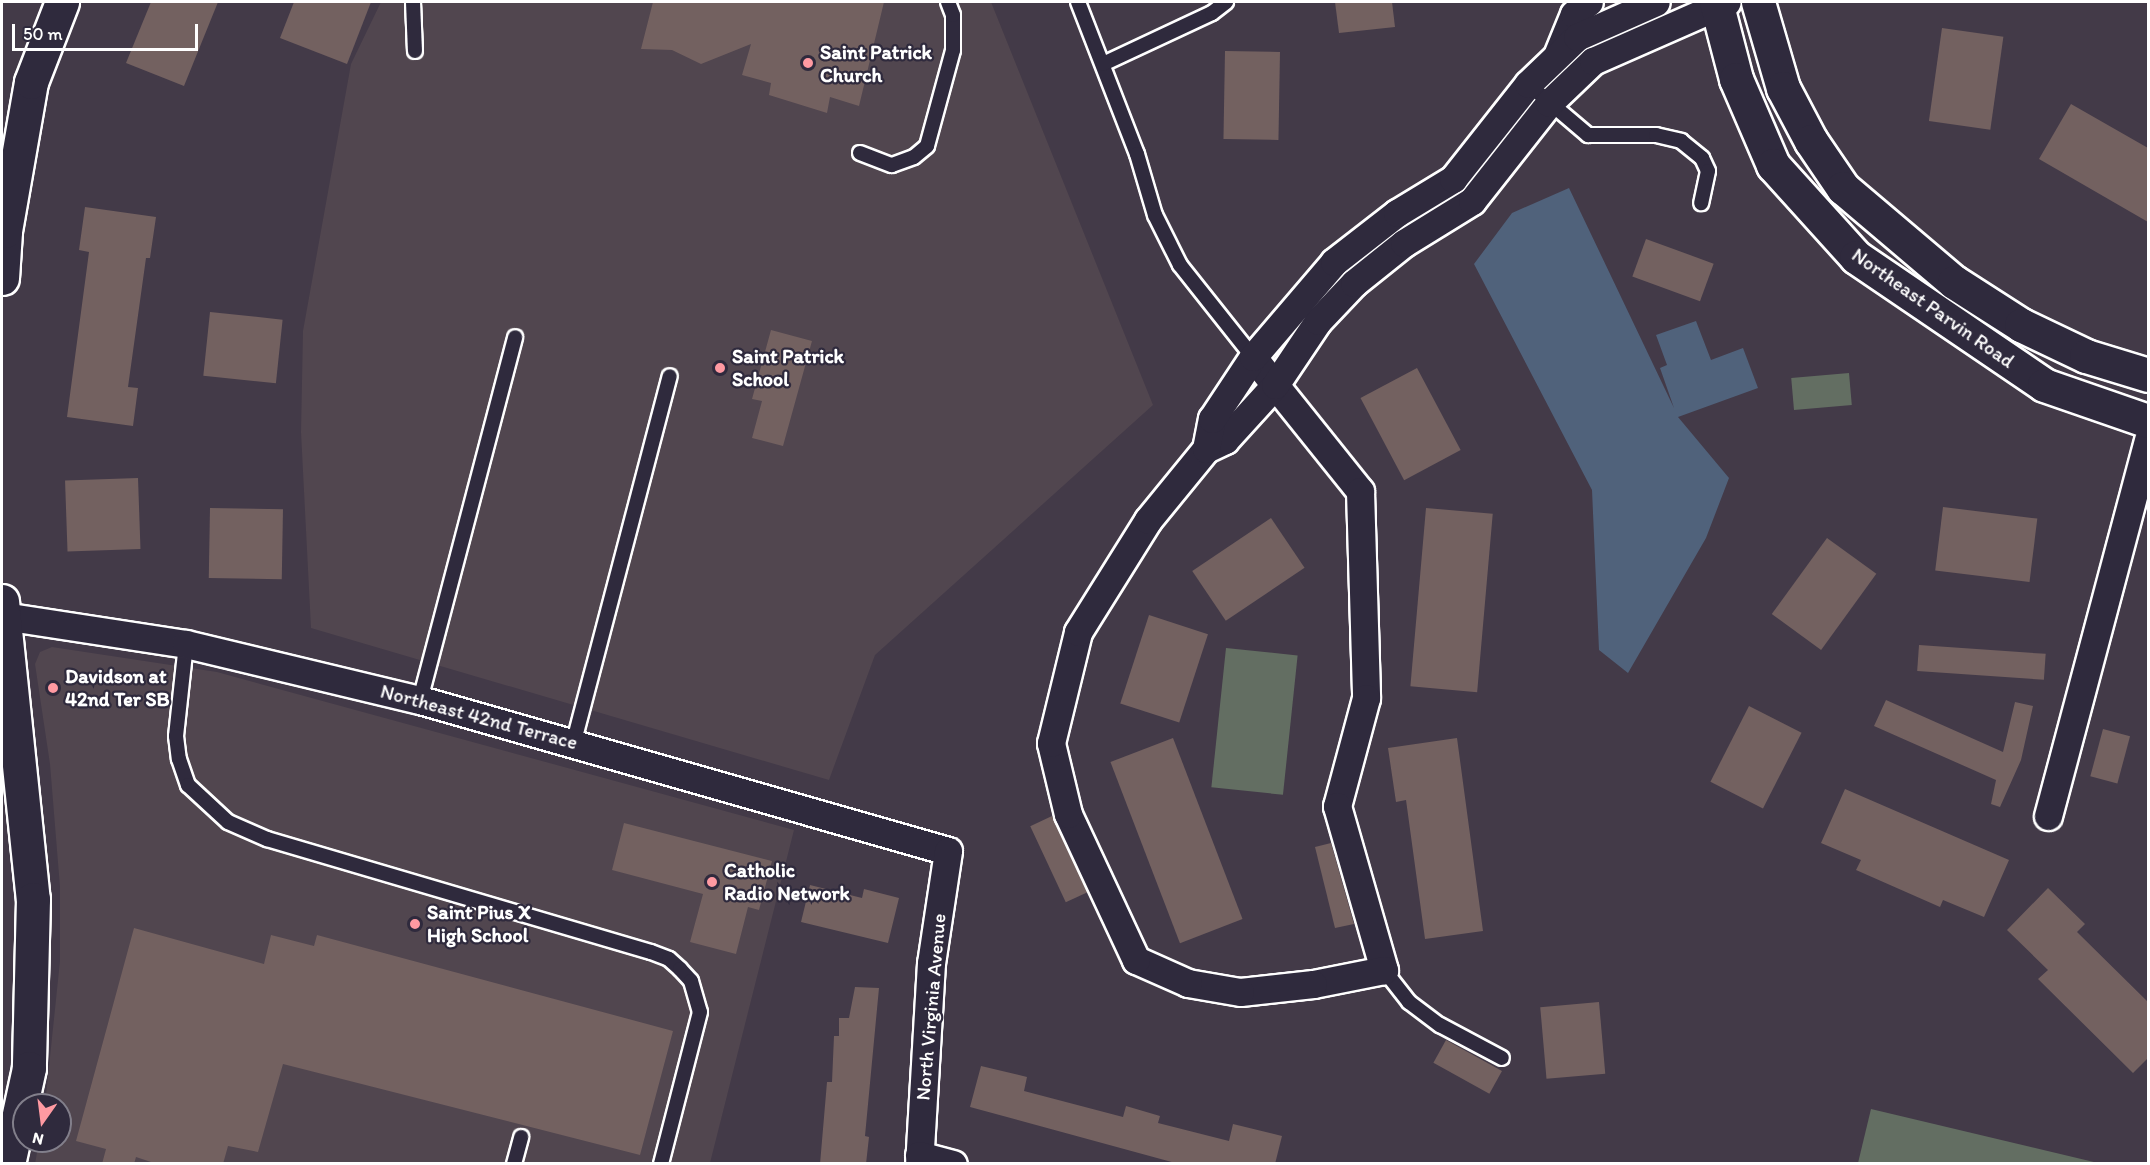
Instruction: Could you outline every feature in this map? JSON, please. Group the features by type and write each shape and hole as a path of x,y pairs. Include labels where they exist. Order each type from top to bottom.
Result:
{"main road":[{"path":"2,278 5,231 31,82 62,2"},
{"name":"Northeast Parvin Road","path":"1758,2 1783,88 1810,141 1843,188 1954,282 2021,325 2086,356 2148,375"},
{"name":"Northeast Parvin Road","path":"1720,3 1736,79 1773,165 1856,257 2044,385 2148,421"},
{"path":"2,608 33,899 29,1068 8,1164"}],"street":[{"path":"1556,57 1574,14 1589,2"},
{"path":"1253,357 1275,385 1360,491 1366,698 1337,806 1384,970 1313,984 1240,992 1188,984 1136,960 1068,814 1051,743 1078,632 1148,520 1206,449 1225,441 1275,385 1318,321 1354,283 1404,243 1472,201 1549,103 1593,61 1720,3"},
{"path":"1206,449 1212,419 1253,357 1334,262 1397,213 1453,179 1528,84 1577,37 1639,6 1641,39"},
{"path":"2048,816 2148,439"},
{"name":"Northeast 42nd Terrace","path":"2,608 186,644 420,700 574,741 948,851"},
{"name":"North Virginia Avenue","path":"919,1159 931,963 948,851"},
{"path":"919,1159 953,1164"}],"lane":[{"path":"413,2 416,51"},
{"path":"860,153 892,165 914,158 927,146 953,50 953,15 948,2"},
{"path":"1078,2 1104,64 1155,215 1180,265 1253,357"},
{"path":"1104,64 1212,12 1226,2"},
{"path":"1528,84 1588,135 1656,135 1681,141 1702,158 1708,171 1701,203"},
{"path":"420,700 515,337"},
{"path":"574,741 670,375"},
{"path":"186,644 176,736 179,759 188,785 228,822 267,839 669,958 691,981 700,1011 661,1164"},
{"path":"1384,970 1409,1002 1440,1025 1502,1058"},
{"path":"514,1164 521,1137"}],"shaded area":[{"name":"Saint Patrick School","path":"381,2 991,2 1153,405 875,655 829,780 311,628 301,432 303,331 351,64"},
{"name":"Saint Pius X High School","path":"52,647 217,672 794,830 710,1163 35,1164 37,1153 72,1153 72,1093 46,1093 60,961 60,887 50,764 35,664 40,652"}],"green space":[{"path":"1849,373 1852,405 1794,410 1791,378"},
{"path":"1226,648 1298,656 1283,795 1211,787"},
{"path":"1871,1109 2098,1163 1858,1163"}],"water":[{"path":"1569,188 1674,408 1660,368 1667,365 1656,335 1696,321 1711,360 1743,348 1758,388 1678,417 1729,478 1706,538 1628,673 1599,650 1592,490 1474,264 1512,213"}],"building":[{"path":"151,2 218,2 184,86 126,63"},
{"path":"294,2 371,2 347,64 280,38"},
{"name":"Saint Patrick Church","path":"653,2 884,2 859,106 830,97 827,113 769,95 771,83 742,75 751,44 701,64 672,50 641,49"},
{"path":"1335,2 1392,2 1395,27 1339,33"},
{"path":"1942,28 2003,37 1990,130 1929,121"},
{"path":"1225,51 1280,52 1278,140 1223,139"},
{"path":"2071,104 2148,148 2148,222 2039,159"},
{"path":"85,207 156,217 150,258 146,258 128,387 138,388 133,426 67,417 89,252 79,250"},
{"path":"1646,239 1714,264 1700,301 1632,277"},
{"path":"210,312 283,320 276,383 203,376"},
{"path":"771,330 812,341 783,446 752,438 762,401 752,399"},
{"path":"1417,368 1461,450 1404,480 1360,398"},
{"path":"138,478 140,549 68,552 65,481"},
{"path":"1943,507 2037,519 2029,582 1935,571"},
{"path":"210,508 283,509 282,579 209,578"},
{"path":"1426,508 1493,514 1477,692 1410,686"},
{"path":"1271,518 1305,568 1226,621 1192,571"},
{"path":"1827,538 1876,574 1821,650 1772,614"},
{"path":"1149,615 1208,634 1179,723 1120,703"},
{"path":"1919,645 2046,654 2044,680 1917,671"},
{"path":"1886,700 2003,752 2015,702 2033,706 2021,760 2000,807 1991,804 1996,780 1874,726"},
{"path":"1749,706 1802,733 1763,809 1710,782"},
{"path":"2103,729 2130,736 2117,784 2090,776"},
{"path":"1173,738 1243,919 1180,943 1110,762"},
{"path":"1457,738 1483,931 1425,939 1406,800 1396,802 1388,748"},
{"path":"1845,789 2009,860 1984,917 1943,900 1940,907 1856,870 1861,860 1821,843"},
{"path":"1052,816 1087,892 1066,902 1030,826"},
{"name":"Catholic Radio Network","path":"624,823 772,861 759,910 748,907 736,954 690,942 703,894 612,870"},
{"path":"1331,843 1354,924 1335,928 1315,847"},
{"path":"810,885 862,898 864,889 899,898 888,943 801,922"},
{"path":"2048,888 2085,924 2077,932 2148,1002 2148,1058 2133,1073 2038,979 2048,970 2007,930"},
{"path":"134,928 264,964 271,935 314,946 317,935 673,1031 640,1155 283,1064 258,1152 228,1146 223,1164 157,1164 136,1157 134,1164 102,1164 106,1149 76,1141"},
{"path":"855,987 879,988 865,1136 869,1137 866,1164 820,1164 827,1082 832,1082 834,1036 839,1036 839,1018 849,1018"},
{"path":"1599,1002 1605,1074 1546,1079 1540,1007"},
{"path":"1446,1040 1502,1071 1489,1094 1433,1063"},
{"path":"981,1066 1027,1077 1024,1091 1123,1117 1126,1106 1160,1116 1158,1123 1229,1141 1233,1124 1282,1136 1275,1164 1179,1164 970,1107"}],"place":[{"name":"Saint Patrick Church","path":"808,63"},
{"name":"Saint Patrick School","path":"720,368"},
{"name":"Davidson at 42nd Ter SB","path":"53,688"},
{"name":"Catholic Radio Network","path":"712,882"},
{"name":"Saint Pius X High School","path":"415,924"}]}
